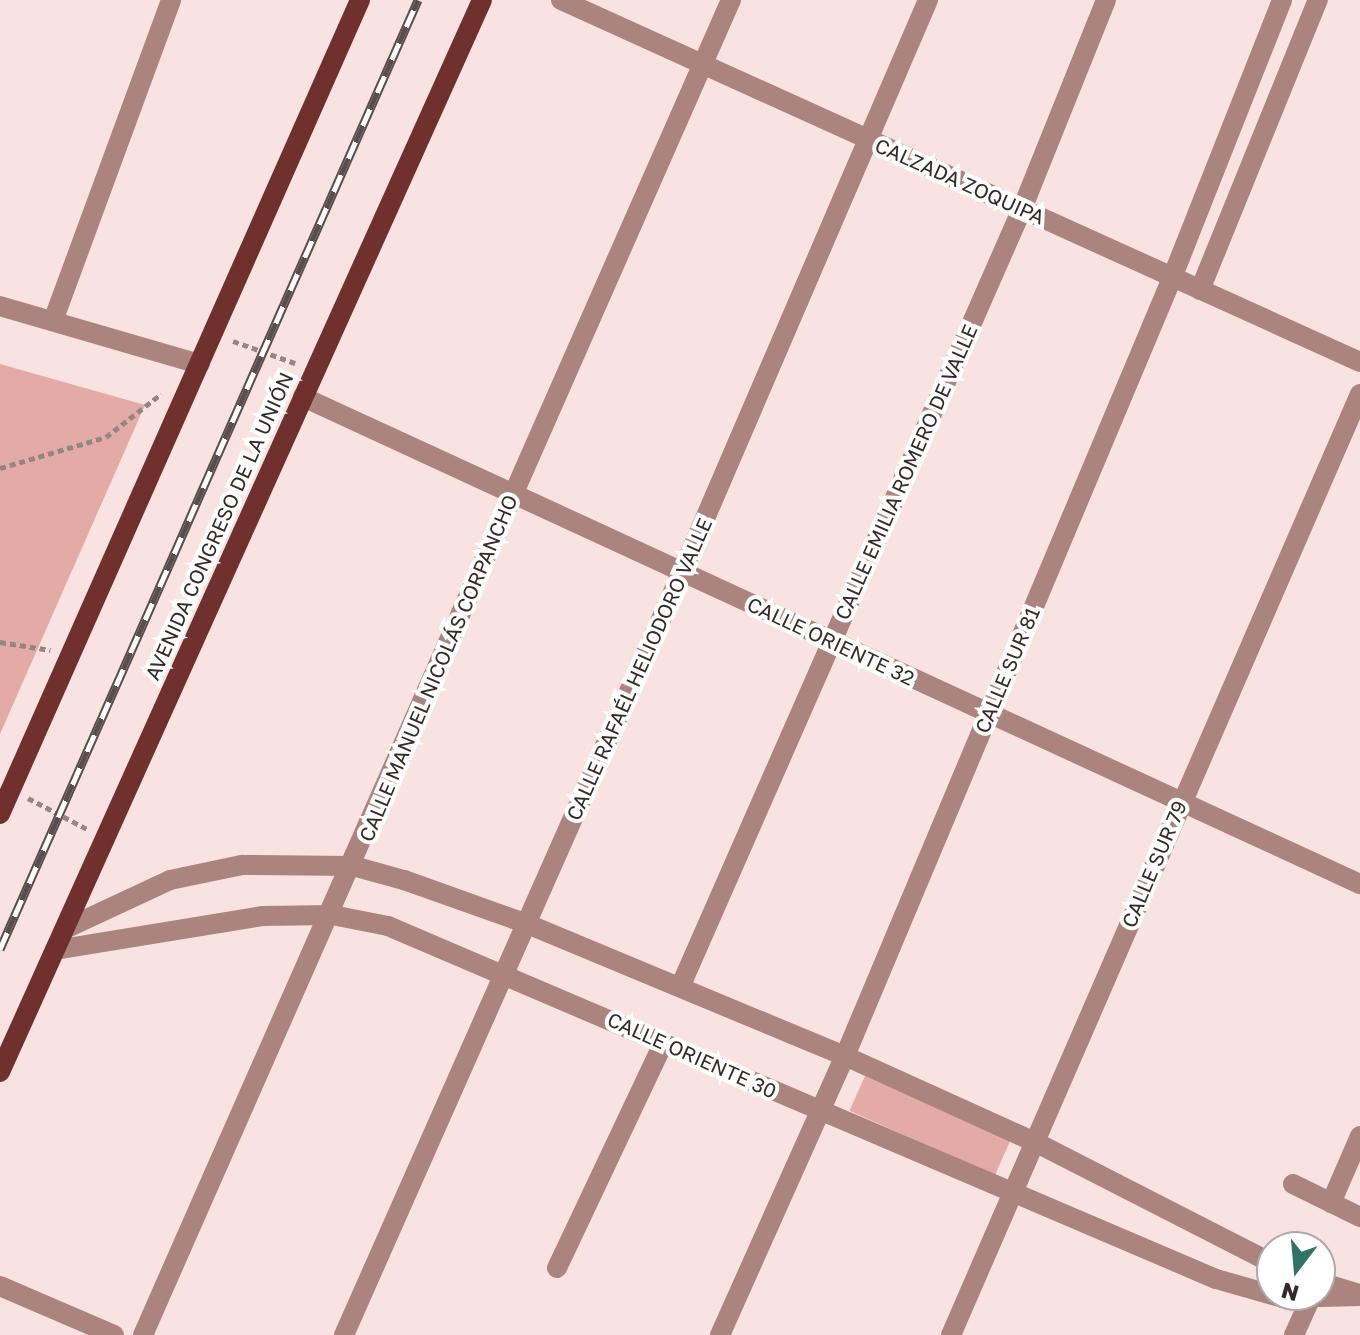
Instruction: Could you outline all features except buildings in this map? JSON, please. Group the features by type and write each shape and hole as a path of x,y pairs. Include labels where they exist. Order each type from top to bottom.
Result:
{"main road":[{"path":"0,814 360,0"},
{"name":"AVENIDA CONGRESO DE LA UNIÓN","path":"0,1072 482,0"}],"street":[{"path":"53,321 171,0"},
{"name":"CALZADA ZOQUIPA","path":"561,0 1360,362"},
{"name":"CALLE MANUEL NICOLÁS CORPANCHO","path":"143,1335 332,915 731,0"},
{"name":"CALLE RAFAÉL HELIODORO VALLE","path":"344,1335 871,140 928,0"},
{"name":"CALLE EMILIA ROMERO DE VALLE","path":"681,985 1022,209 1106,0"},
{"name":"CALLE SUR 81","path":"720,1335 845,1056 1172,278 1282,0"},
{"path":"1200,290 1318,0"},
{"path":"0,306 200,364"},
{"name":"CALLE SUR 79","path":"951,1335 1037,1143 1180,802 1360,394"},
{"name":"CALLE ORIENTE 32","path":"303,397 1360,884"},
{"path":"65,929 170,880 242,865 353,866 525,923 681,985 1037,1143 1256,1255"},
{"name":"CALLE ORIENTE 30","path":"55,950 220,921 332,915 388,926 503,972 821,1112 1216,1279 1256,1287"},
{"path":"557,1268 664,1042"},
{"path":"1331,1203 1360,1136"},
{"path":"1293,1184 1360,1217"},
{"path":"0,1286 114,1335"},
{"path":"1336,1288 1360,1296"},
{"name":"CALLE ORIENTE 30","path":"1336,1297 1360,1296"},
{"path":"1294,1335 1304,1311"}],"path":[{"path":"213,334 316,370"},
{"path":"0,468 106,437 165,391"},
{"path":"0,642 71,653"},
{"path":"11,790 105,838"}],"shaded area":[{"path":"0,364 145,405 0,734"},
{"path":"865,1076 1010,1141 995,1175 850,1111"}],"railway":[{"path":"0,949 418,0"}]}
